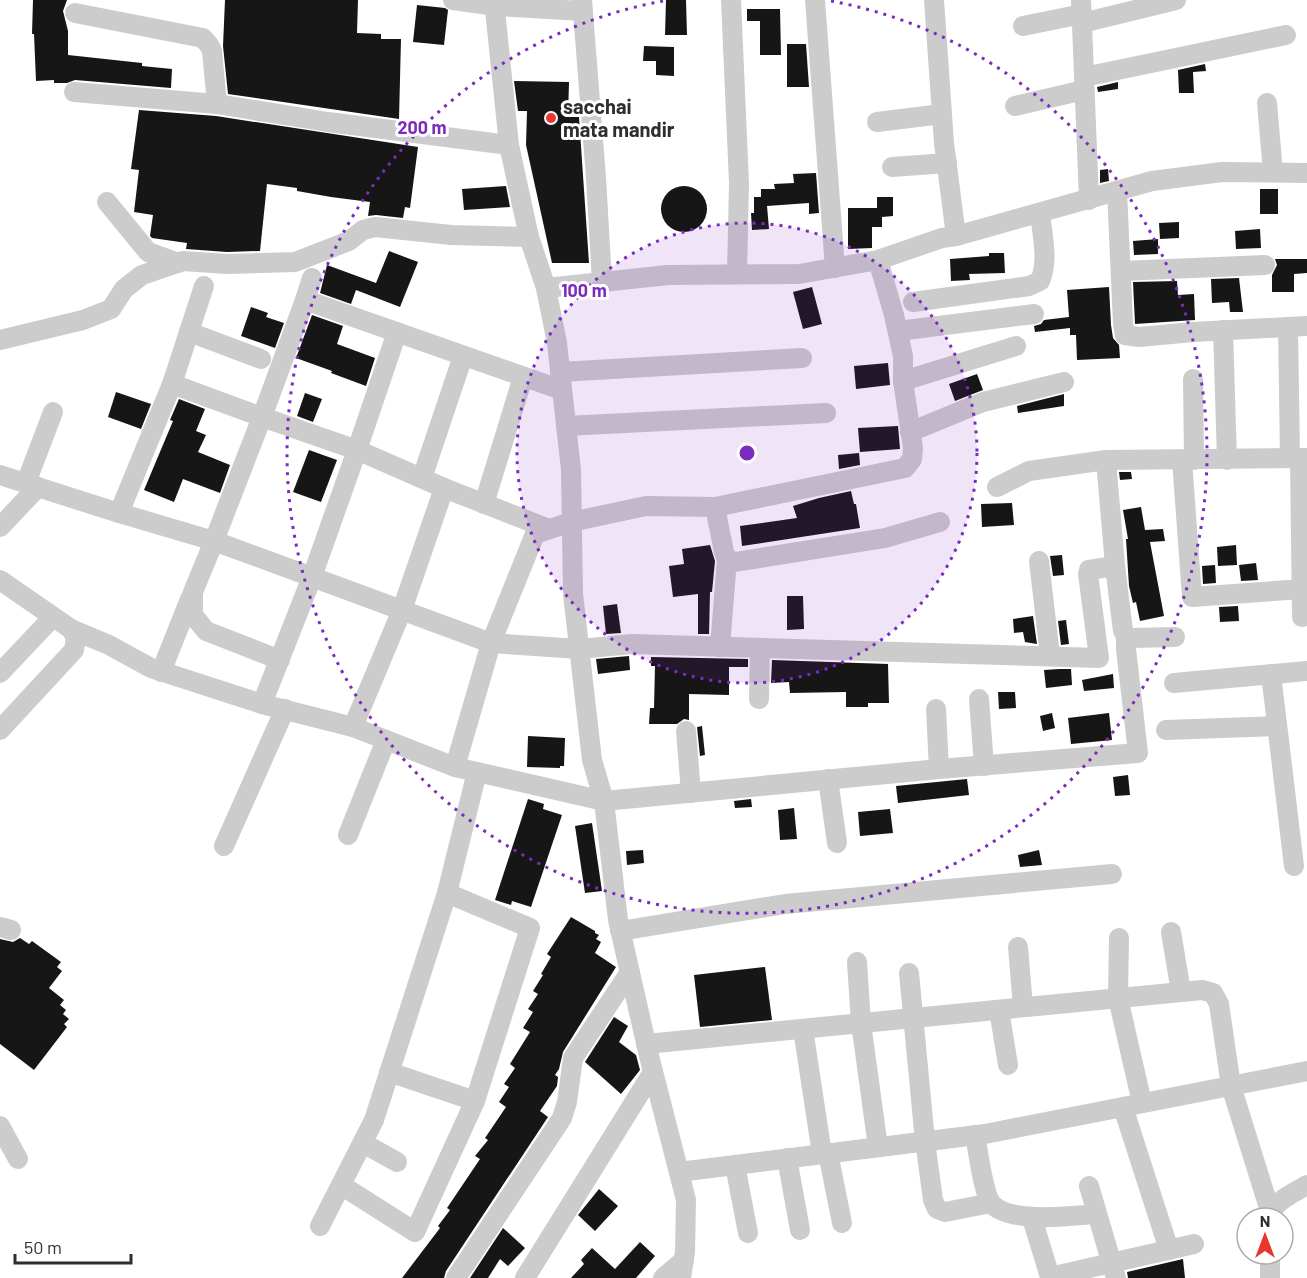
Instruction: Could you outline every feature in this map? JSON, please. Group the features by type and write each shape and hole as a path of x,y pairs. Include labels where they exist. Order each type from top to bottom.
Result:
{"street":[{"path":"453,0 583,6 602,282"},
{"path":"731,0 739,183 737,274"},
{"path":"815,0 835,268"},
{"path":"934,0 942,114 956,236"},
{"path":"1023,26 1082,12 1176,0"},
{"path":"495,3 509,145 530,237 546,288 557,343 571,470 573,594 592,760 604,801 620,931 686,1200 683,1269 663,1278"},
{"path":"1082,12 1089,200"},
{"path":"75,13 203,38 212,51 218,104"},
{"path":"1015,106 1084,83 1286,35"},
{"path":"74,92 218,104 328,122 509,145"},
{"path":"1267,103 1273,172"},
{"path":"877,122 942,114"},
{"path":"892,167 947,163"},
{"path":"546,288 668,274 799,274 878,260 942,238 1089,200 1152,181 1222,172 1307,173"},
{"path":"1117,191 1125,335 1130,338 1139,338 1297,326 1302,617"},
{"path":"107,202 148,252 178,263"},
{"path":"914,302 1029,286 1040,281 1045,261 1040,213"},
{"path":"0,340 83,320 111,309 124,289 142,274 183,261 227,264 295,262 349,241 363,230 375,227 451,235 530,237"},
{"path":"455,767 491,644 535,534 571,522 646,506 715,507 905,468 912,459 913,448 903,381 903,356 878,260"},
{"path":"1121,271 1265,265"},
{"path":"161,672 262,417 312,278"},
{"path":"119,513 172,384 204,285"},
{"path":"305,300 523,377 561,381 802,358"},
{"path":"898,331 1034,314"},
{"path":"1223,330 1227,460"},
{"path":"189,332 261,359"},
{"path":"262,704 312,577 397,332"},
{"path":"903,381 1016,346"},
{"path":"422,478 463,356"},
{"path":"483,504 523,377"},
{"path":"1193,379 1188,460 1192,597 1302,589"},
{"path":"910,432 983,402 1064,382"},
{"path":"172,384 357,450 444,488 549,529"},
{"path":"0,527 32,485 53,412"},
{"path":"566,426 826,413"},
{"path":"997,487 1029,471 1106,460 1299,458"},
{"path":"0,580 71,629 161,672 262,704 353,727 455,767 604,801 939,769 1138,753 1125,649 1126,635 1121,626 1106,460"},
{"path":"0,475 214,541 491,644 579,649 632,644 1098,657 1088,574 1089,570 1095,568 1115,566"},
{"path":"353,727 402,610 444,488"},
{"path":"715,507 727,559 720,647"},
{"path":"727,559 735,562 843,546 885,538 940,522"},
{"path":"1039,561 1050,656"},
{"path":"193,592 193,615 206,631 280,660"},
{"path":"3,665 53,617"},
{"path":"0,730 74,650 76,638 71,629"},
{"path":"1126,635 1142,638 1175,637"},
{"path":"759,648 759,699"},
{"path":"1174,683 1307,671"},
{"path":"1271,674 1294,866"},
{"path":"979,699 984,766"},
{"path":"224,846 285,710"},
{"path":"936,710 939,769"},
{"path":"1166,730 1277,726"},
{"path":"686,731 691,793"},
{"path":"348,835 386,740"},
{"path":"320,1226 374,1120 447,893 477,772"},
{"path":"828,779 837,843"},
{"path":"620,931 784,904 1112,874"},
{"path":"341,1185 415,1232 475,1101 530,928 447,893"},
{"path":"1170,932 1181,992"},
{"path":"1119,938 1118,998 1132,1105 1169,1250"},
{"path":"1018,947 1023,1007"},
{"path":"857,962 861,1023 878,1147"},
{"path":"456,1278 562,1118 567,1102 573,1058 630,972"},
{"path":"909,973 933,1200 937,1209 945,1212 991,1203"},
{"path":"646,1044 1202,990 1213,993 1219,1004 1231,1086 1267,1206"},
{"path":"999,1010 1008,1065"},
{"path":"803,1029 825,1154 842,1223"},
{"path":"679,1172 975,1135 1307,1071"},
{"path":"389,1072 475,1101"},
{"path":"525,1278 653,1072"},
{"path":"0,1126 18,1159"},
{"path":"975,1135 984,1183 991,1203 1001,1210 1032,1218 1096,1215"},
{"path":"363,1143 397,1162"},
{"path":"786,1158 800,1230"},
{"path":"735,1165 748,1233"},
{"path":"1275,1206 1307,1185"},
{"path":"1089,1186 1113,1271"},
{"path":"1032,1218 1050,1277 1113,1271 1169,1250 1194,1244"}],"building":[{"path":"33,0 67,0 63,11 68,31 68,55 142,63 142,66 172,69 171,88 75,80 67,83 54,83 54,80 36,81 34,34 32,34"},
{"path":"225,0 358,0 357,33 381,34 381,39 401,39 399,119 228,94 223,46"},
{"path":"666,0 686,0 687,35 665,35"},
{"path":"417,5 448,10 444,45 413,42"},
{"path":"747,9 780,9 781,55 760,55 760,21 747,21"},
{"path":"787,44 806,44 809,87 787,87"},
{"path":"644,46 674,47 674,76 656,75 656,61 643,61"},
{"path":"1205,64 1206,71 1193,72 1194,93 1179,93 1178,70"},
{"path":"514,81 569,82 568,117 579,117 589,263 552,263 526,145 527,111 518,111"},
{"path":"1118,82 1118,89 1098,92 1097,87"},
{"path":"139,110 216,116 418,147 410,208 405,207 403,218 368,216 370,202 267,184 260,251 227,252 186,249 187,243 152,238 150,236 153,215 134,212 139,170 131,169"},
{"path":"1108,169 1109,181 1100,183 1100,170"},
{"path":"816,173 819,213 809,214 809,203 767,206 769,229 752,230 751,213 754,213 754,197 761,197 761,189 775,189 774,184 794,183 793,174"},
{"path":"506,186 510,207 464,210 462,189"},
{"path":"684,186 700,193 707,209 700,225 684,232 668,225 661,209 668,193"},
{"path":"1260,189 1278,189 1278,214 1260,214"},
{"path":"877,197 893,197 893,216 882,217 882,227 872,227 872,248 848,249 848,208 877,208"},
{"path":"1179,222 1179,238 1160,239 1159,223"},
{"path":"1260,229 1261,248 1236,249 1235,231"},
{"path":"1158,239 1158,254 1134,255 1133,241"},
{"path":"389,251 418,262 400,307 356,290 351,304 320,293 327,265 376,283"},
{"path":"989,253 1004,253 1005,273 969,274 970,280 951,281 950,259 989,256"},
{"path":"1275,259 1307,259 1307,273 1294,274 1294,292 1272,292 1272,275 1277,265"},
{"path":"1239,278 1243,312 1230,312 1229,302 1212,303 1211,279"},
{"path":"1177,281 1178,295 1194,294 1195,320 1135,324 1133,282"},
{"path":"812,287 822,324 803,329 793,292"},
{"path":"1109,287 1113,338 1119,345 1120,358 1077,360 1076,335 1070,335 1070,328 1035,332 1034,326 1041,324 1044,320 1069,317 1067,290"},
{"path":"251,307 268,313 266,317 284,323 275,348 241,336"},
{"path":"312,315 343,326 337,344 375,358 366,386 296,358"},
{"path":"888,363 890,385 856,389 854,366"},
{"path":"977,374 983,390 955,401 949,384"},
{"path":"116,392 151,404 141,429 108,417"},
{"path":"305,393 322,399 313,422 297,416"},
{"path":"1064,394 1064,406 1018,413 1017,406"},
{"path":"179,399 205,409 196,431 206,435 198,452 230,465 220,493 183,479 174,502 144,490 173,421 170,420"},
{"path":"898,426 900,449 860,452 858,428"},
{"path":"309,450 337,460 321,502 293,492"},
{"path":"859,453 860,465 839,469 838,455"},
{"path":"1119,472 1131,472 1132,479 1120,480"},
{"path":"851,491 860,528 742,546 740,526 797,518 793,506"},
{"path":"1012,503 1014,525 982,527 981,504"},
{"path":"1141,507 1145,530 1163,529 1165,541 1150,542 1164,616 1140,621 1136,602 1133,603 1129,586 1126,539 1128,539 1123,510"},
{"path":"710,545 715,561 712,592 710,592 709,634 698,634 698,594 673,597 669,566 684,564 682,549"},
{"path":"1236,545 1237,565 1218,566 1217,547"},
{"path":"1062,555 1064,575 1053,576 1050,556"},
{"path":"1256,563 1258,580 1241,581 1239,565"},
{"path":"1215,565 1216,583 1203,584 1202,566"},
{"path":"787,596 803,596 804,629 787,630"},
{"path":"617,604 621,633 606,634 603,606"},
{"path":"1238,606 1239,621 1220,622 1219,607"},
{"path":"1033,616 1037,644 1025,642 1023,632 1014,633 1013,619"},
{"path":"1066,620 1069,644 1061,645 1058,621"},
{"path":"629,656 630,670 598,674 596,659"},
{"path":"651,657 748,659 748,667 729,667 729,695 689,694 689,720 684,719 677,724 649,724 650,708 654,708 655,666 651,666"},
{"path":"772,660 888,664 889,703 868,703 868,707 846,707 846,692 790,693 789,682 771,683"},
{"path":"1071,669 1072,685 1046,688 1044,670"},
{"path":"1113,674 1114,688 1084,691 1082,680"},
{"path":"998,692 1015,692 1016,708 999,709"},
{"path":"1052,713 1055,728 1043,731 1040,716"},
{"path":"1109,713 1112,740 1071,744 1068,718"},
{"path":"702,726 705,755 700,756 697,727"},
{"path":"528,736 565,738 564,766 560,768 527,767"},
{"path":"1128,775 1130,795 1115,796 1113,777"},
{"path":"967,779 969,795 898,803 896,786"},
{"path":"528,799 544,804 543,809 562,815 531,907 512,901 511,905 495,900"},
{"path":"751,799 752,807 735,808 734,801"},
{"path":"794,808 797,839 780,840 778,810"},
{"path":"890,809 893,833 860,836 858,812"},
{"path":"592,823 602,891 585,893 575,826"},
{"path":"643,850 644,863 627,865 626,851"},
{"path":"1039,850 1042,865 1020,867 1018,855"},
{"path":"571,917 599,935 596,939 601,942 595,953 616,967 563,1052 559,1069 555,1075 558,1077 557,1086 540,1111 548,1117 446,1271 444,1278 402,1278 440,1228 438,1226 450,1210 447,1208 480,1159 475,1156 488,1140 485,1138 506,1107 499,1102 509,1087 504,1084 515,1068 510,1064 530,1032 523,1028 533,1012 528,1009 538,994 533,991 551,957 547,954"},
{"path":"20,938 29,944 32,941 61,962 57,967 62,971 49,988 64,1000 60,1005 66,1010 63,1014 69,1019 64,1024 67,1027 34,1070 0,1044 0,939 13,942"},
{"path":"765,967 772,1020 700,1027 694,975"},
{"path":"614,1017 628,1026 619,1042 636,1055 640,1070 621,1094 585,1062"},
{"path":"599,1189 618,1206 595,1231 578,1215"},
{"path":"503,1228 525,1248 508,1266 500,1259 488,1278 470,1278"},
{"path":"640,1242 655,1256 636,1278 571,1278 584,1264 581,1260 592,1248 615,1269"},
{"path":"1183,1259 1185,1278 1128,1278 1127,1272"}],"place":[{"name":"sacchai mata mandir","path":"551,118"}]}
